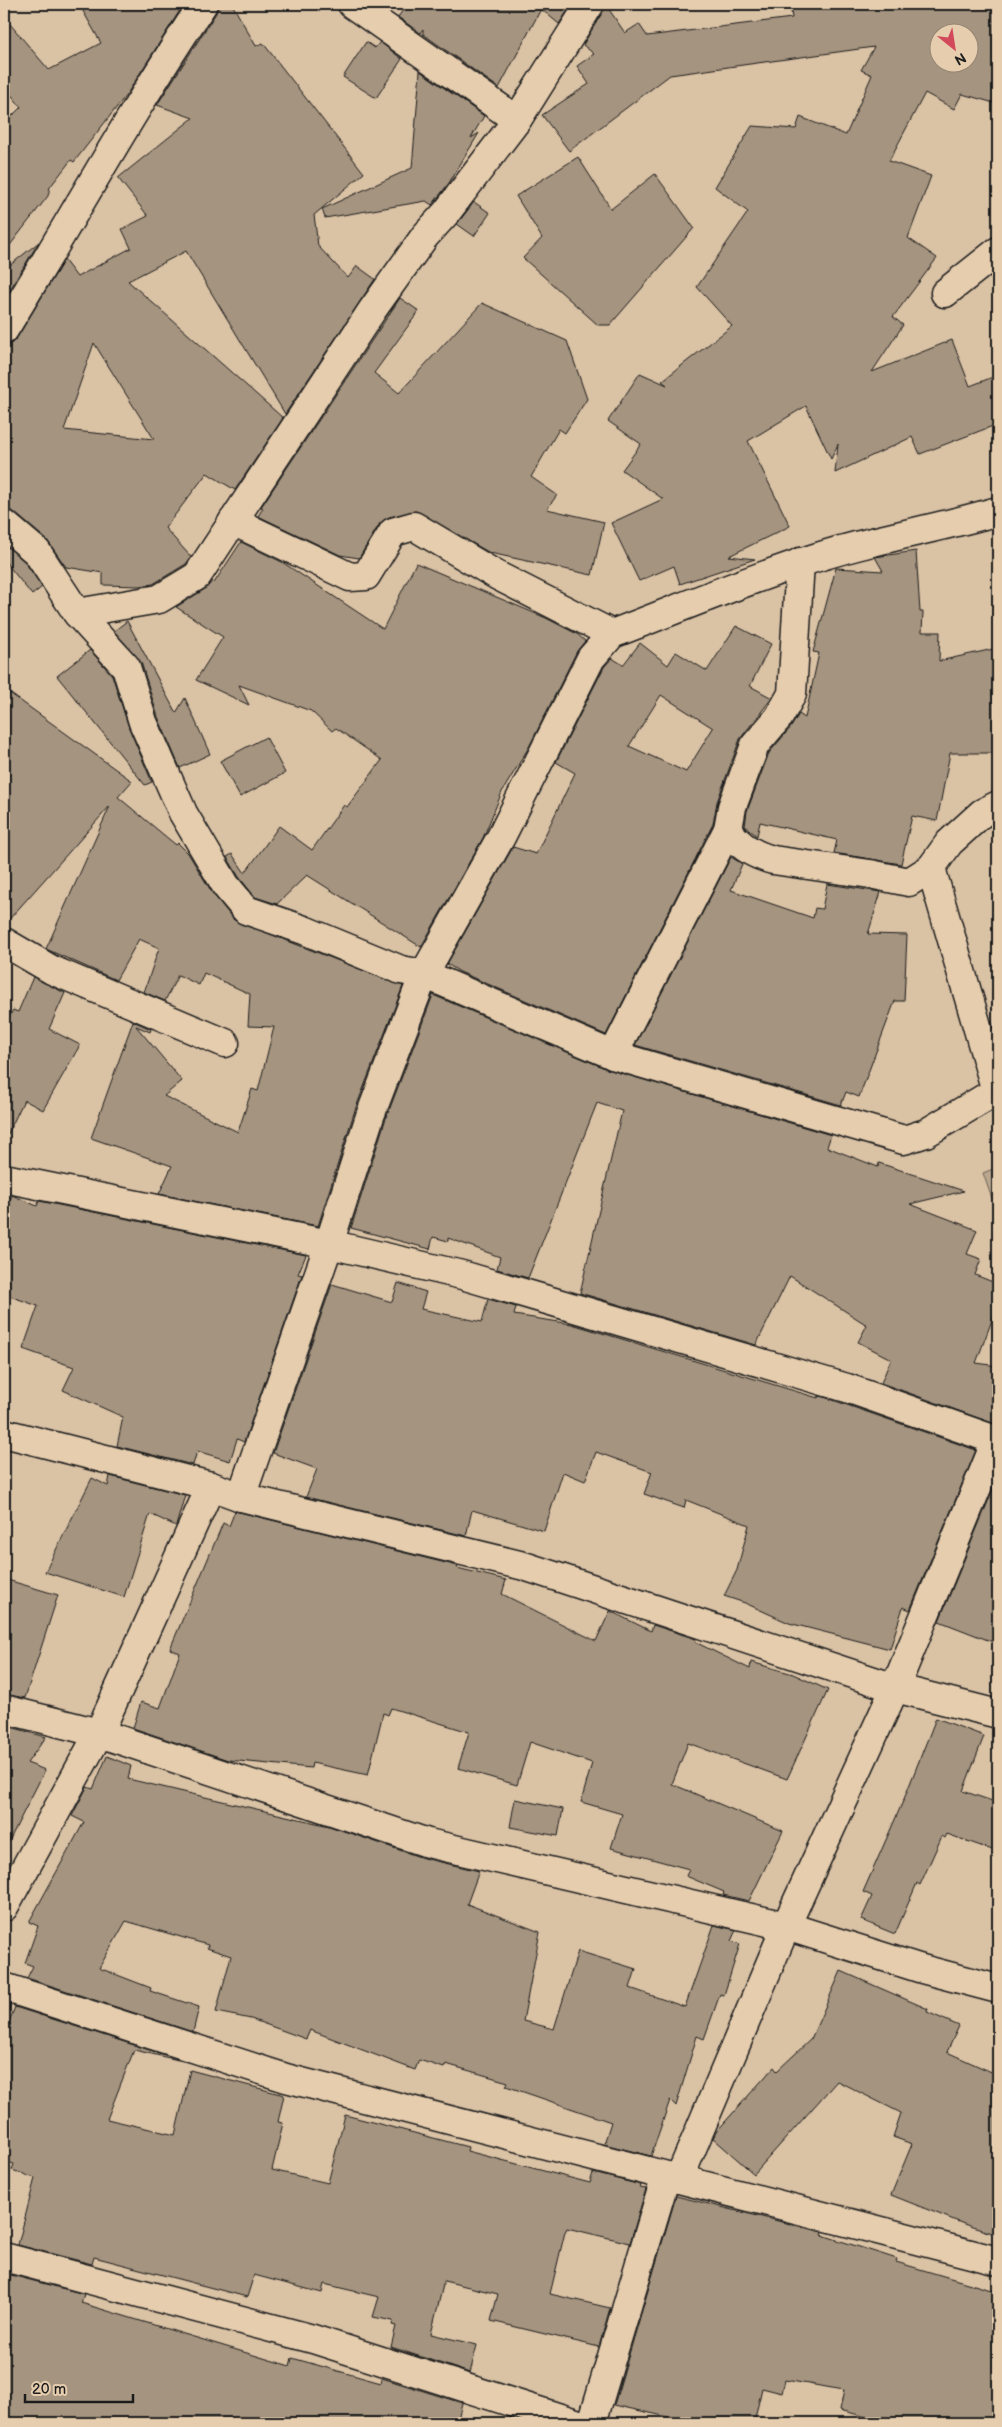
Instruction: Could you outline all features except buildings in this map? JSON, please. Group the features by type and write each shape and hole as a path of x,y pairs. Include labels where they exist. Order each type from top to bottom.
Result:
{"street":[{"path":"4,330 68,226 104,160 203,4"},
{"path":"352,4 517,120"},
{"path":"77,613 159,598 197,576 379,301 426,236 446,213 517,120 590,4"},
{"path":"945,293 998,251"},
{"path":"241,1497 329,1244 370,1116 424,974 502,837 590,658 612,634 800,562 855,546 953,524 998,511"},
{"path":"233,521 350,577 366,576 393,532 414,526 498,576 612,634"},
{"path":"4,524 38,552 77,613 126,667 143,722 183,813 226,886 246,910 304,930 400,970 424,974 613,1055 904,1140 926,1133 997,1090 931,868"},
{"path":"613,1055 728,829 732,807 755,745 779,717 792,694 800,562"},
{"path":"728,829 735,841 758,856 909,882 931,868 949,843 982,813 998,805"},
{"path":"4,942 52,970 224,1043"},
{"path":"4,1178 329,1244 472,1277 847,1388 997,1441 895,1688 672,2177 592,2423"},
{"path":"4,1432 211,1486 241,1497 524,1566 895,1688 998,1714"},
{"path":"4,1907 99,1733 211,1486"},
{"path":"4,1709 99,1733 428,1843 786,1926 922,1969 998,1988"},
{"path":"4,1987 286,2078 998,2261"},
{"path":"4,2257 313,2339 576,2423"}],"shaded area":[{"path":"998,1167 998,1216 983,1173"}]}
